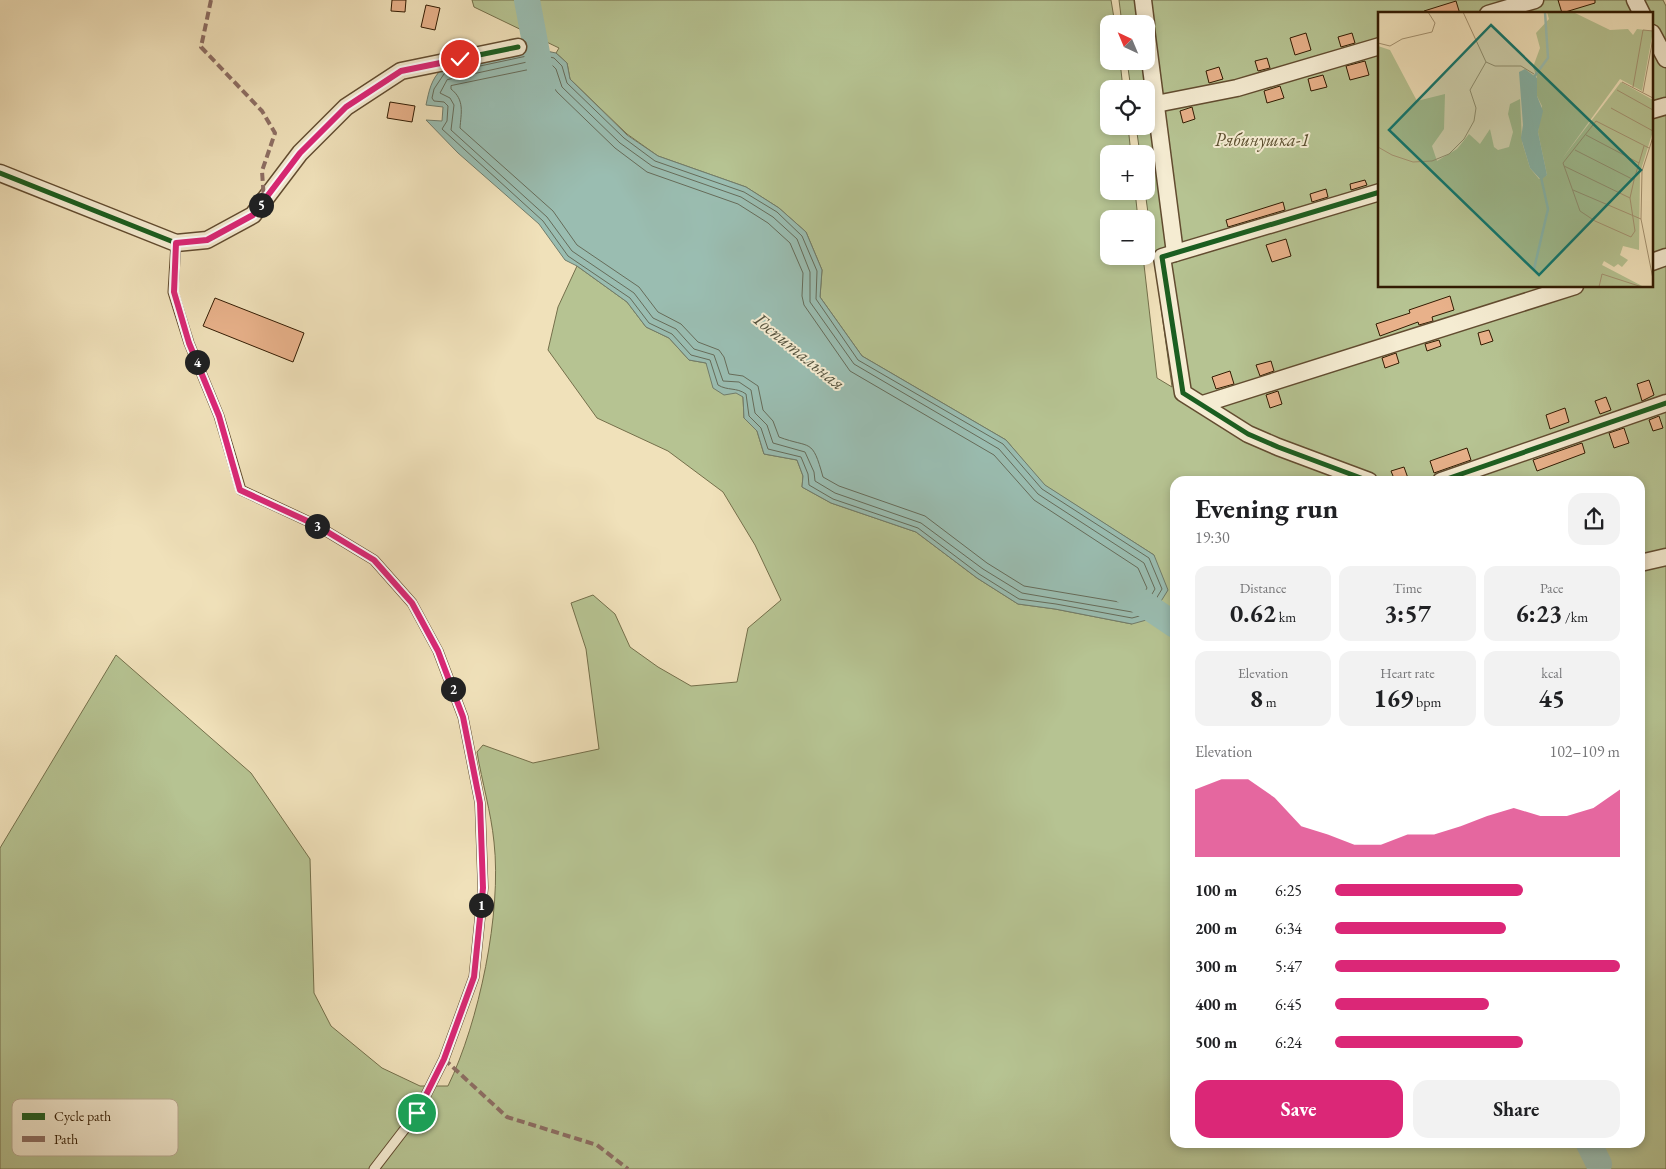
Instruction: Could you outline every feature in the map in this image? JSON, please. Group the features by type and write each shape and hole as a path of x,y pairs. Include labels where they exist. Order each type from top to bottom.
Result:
{"street":[{"path":"1142,0 1144,15"},
{"path":"1495,12 1535,0"},
{"path":"1634,0 1641,12"},
{"path":"1654,38 1666,60"},
{"path":"0,173 176,243 207,240 253,215 300,153 346,107 401,71 518,47"},
{"path":"1156,104 1237,88 1378,47"},
{"path":"1151,70 1175,253"},
{"path":"1356,476 1278,448 1248,434 1183,393 1162,257 1378,193"},
{"path":"1654,261 1666,257"},
{"path":"1203,404 1569,288"},
{"path":"1455,476 1666,403"},
{"path":"1645,562 1666,557"}],"lane":[{"path":"176,243 174,292 189,343 219,416 240,490 316,525 374,560 412,603 438,651 463,717 480,803 483,888 474,977 444,1059 417,1113 374,1169"}],"green space":[{"name":"Рябинушка-1","path":"472,0 1111,0 1114,15 1100,15 1100,70 1121,70 1122,80 1100,80 1100,135 1129,135 1130,145 1100,145 1100,200 1136,200 1137,210 1100,210 1100,265 1144,265 1157,378 1172,387 1155,264 1155,210 1148,210 1146,200 1155,200 1155,145 1139,145 1137,135 1155,135 1155,80 1130,80 1128,70 1155,70 1155,15 1121,15 1119,0 1663,0 1666,6 1666,1169 0,1169 0,848 116,655 251,773 310,859 314,993 331,1026 382,1068 420,1086 448,1086 469,1031 486,967 495,901 496,870 493,831 477,752 483,745 533,763 599,749 586,649 571,603 593,595 615,614 630,647 658,667 691,686 737,682 748,628 781,600 755,545 723,492 668,451 597,418 548,350 558,307 577,266 627,302 646,327 669,338 689,360 706,363 743,397 744,418 757,431 764,454 797,460 803,476 802,487 831,503 916,532 977,578 1018,604 1132,624 1154,555 1044,485 1006,440 862,356 820,297 822,270 806,232 779,208 746,187 658,156 627,134 570,79 567,63 556,53 559,48 474,7"}],"water":[{"path":"537,49 556,53 567,63 570,79 627,135 658,156 746,187 779,208 806,232 822,270 820,297 862,356 1006,440 1045,485 1154,555 1168,590 1150,619 1132,624 1018,604 977,578 916,532 831,503 802,487 803,476 797,460 764,454 757,431 744,418 743,397 736,393 724,395 713,388 706,363 689,360 669,338 646,327 627,302 577,266 565,260 539,224 458,153 426,120 442,121 443,107 426,105 433,81 442,69"}],"building":[{"path":"392,0 406,0 405,12 391,11"},
{"path":"1558,0 1595,0 1595,3 1562,12"},
{"path":"1456,1 1459,12 1424,12"},
{"path":"426,5 440,8 435,30 421,27"},
{"path":"1306,33 1311,50 1295,55 1290,38"},
{"path":"1352,33 1355,43 1341,47 1338,37"},
{"path":"1267,58 1270,68 1258,71 1255,61"},
{"path":"1365,61 1369,75 1350,80 1346,66"},
{"path":"1219,67 1223,79 1209,83 1206,71"},
{"path":"1323,75 1327,87 1311,91 1308,79"},
{"path":"1280,86 1284,98 1267,103 1264,91"},
{"path":"390,102 415,106 412,122 387,118"},
{"path":"1192,107 1195,119 1183,123 1180,111"},
{"path":"1365,180 1367,185 1351,190 1350,184"},
{"path":"1326,189 1328,197 1312,202 1310,194"},
{"path":"1283,202 1285,210 1228,227 1226,220"},
{"path":"1286,239 1291,256 1272,262 1266,245"},
{"path":"1450,296 1454,310 1432,317 1433,321 1419,325 1418,322 1380,336 1376,324 1410,313 1409,310"},
{"path":"215,298 304,333 293,362 203,326"},
{"path":"1489,330 1493,341 1481,345 1478,333"},
{"path":"1439,340 1441,346 1427,351 1425,344"},
{"path":"1396,353 1399,363 1385,368 1382,358"},
{"path":"1271,361 1274,371 1260,376 1256,365"},
{"path":"1230,371 1234,384 1216,389 1212,377"},
{"path":"1649,380 1654,395 1642,401 1637,384"},
{"path":"1278,391 1282,404 1270,408 1266,395"},
{"path":"1606,397 1611,410 1600,414 1595,401"},
{"path":"1565,408 1569,422 1550,429 1546,415"},
{"path":"1659,416 1663,428 1653,431 1649,420"},
{"path":"1624,428 1629,443 1614,448 1609,433"},
{"path":"1582,443 1585,453 1537,471 1533,460"},
{"path":"1467,448 1471,460 1434,473 1430,461"},
{"path":"1404,467 1407,476 1393,476 1391,471"}],"waterway":[{"name":"Госпитальная","path":"527,0 543,85"},
{"name":"Госпитальная","path":"1126,592 1170,622"},
{"name":"Госпитальная","path":"1591,1148 1599,1164"}],"marked path":[{"path":"211,0 201,47 262,111 275,133 262,171 264,200"},
{"path":"444,1059 507,1117 597,1145 628,1169"}],"cycle path":[{"path":"0,173 176,243 207,240 253,215 300,153 346,107 401,71 518,47"},
{"path":"1356,476 1248,434 1183,393 1162,257 1378,193"},
{"path":"1455,476 1666,403"}],"route":[{"path":"417,1113 444,1059 474,977 483,888 480,803 463,717 438,651 412,603 374,560 316,525 240,490 219,416 189,343 174,292 176,243 207,240 253,215 300,153 346,107 401,71 460,59"}]}
